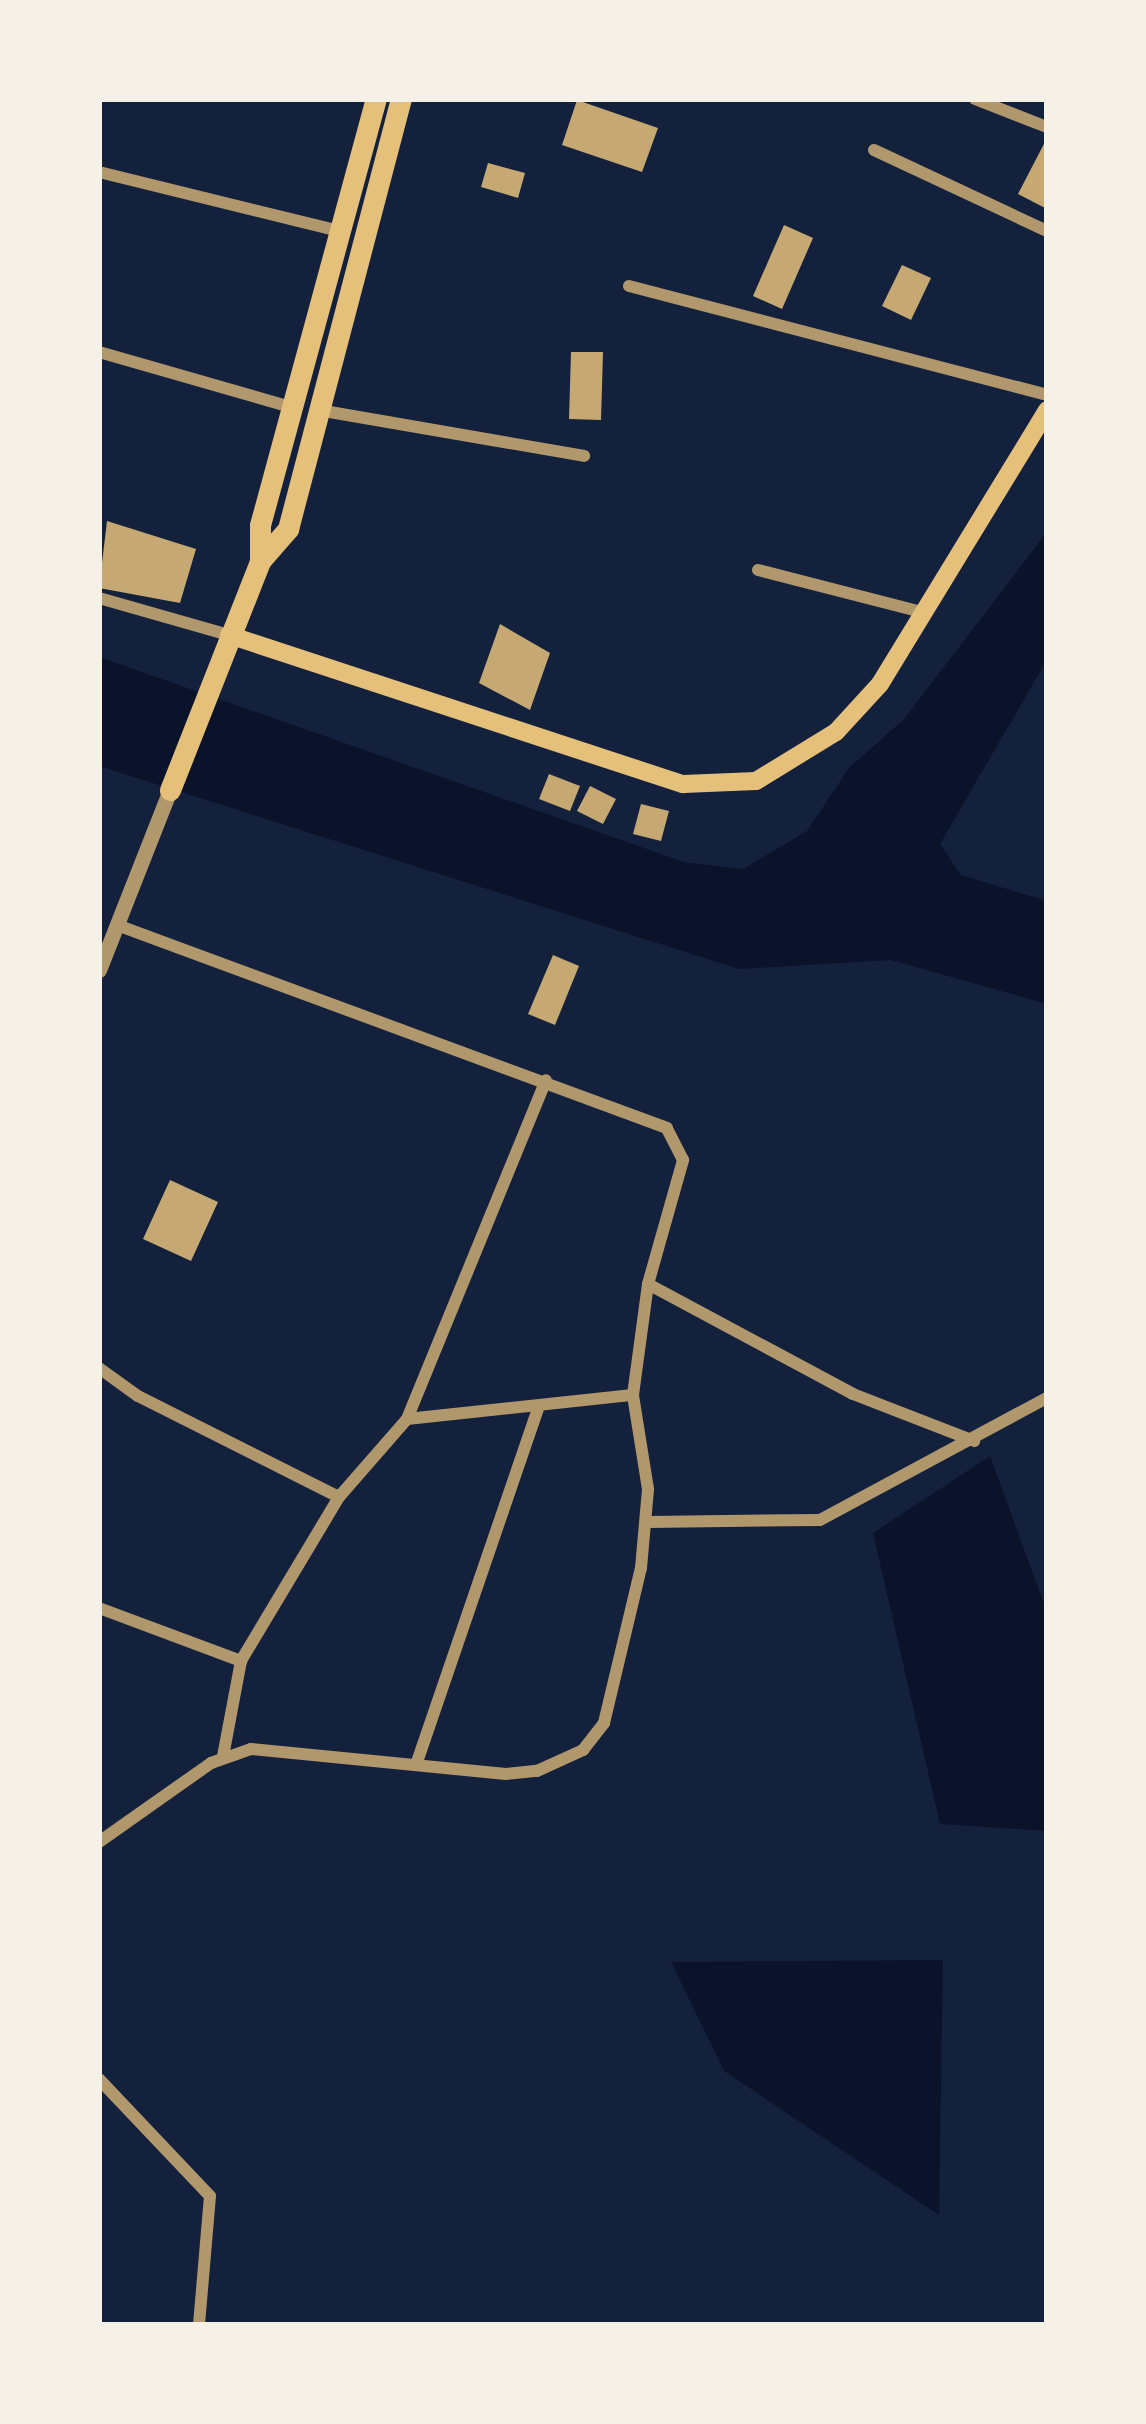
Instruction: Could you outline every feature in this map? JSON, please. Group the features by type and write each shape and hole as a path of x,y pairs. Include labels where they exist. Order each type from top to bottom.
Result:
{"main road":[{"path":"260,561 260,525 296,409 376,99"},
{"path":"170,790 210,675 260,561 288,529 324,411 401,99"},
{"path":"229,634 683,784 756,781 789,766 851,716 926,613 1047,410"}],"street":[{"path":"974,99 1047,127"},
{"path":"874,150 1047,231"},
{"path":"99,172 340,231"},
{"path":"629,286 1047,395"},
{"path":"99,352 296,409"},
{"path":"324,411 584,456"},
{"path":"758,570 926,613"},
{"path":"99,598 229,634"},
{"path":"99,970 170,790"},
{"path":"99,1842 223,1756 251,1749 537,1772 583,1750 604,1723 648,1522 633,1395 648,1284 683,1160 681,1142 667,1128 546,1080 275,989 117,925"},
{"path":"223,1756 241,1661 339,1496 407,1419 546,1080"},
{"path":"648,1284 853,1394 974,1441"},
{"path":"99,1368 138,1396 339,1496"},
{"path":"407,1419 538,1409 633,1395"},
{"path":"648,1522 820,1520 1047,1398"},
{"path":"416,1765 538,1409"},
{"path":"99,1608 241,1661"},
{"path":"99,2079 209,2197 199,2325"}],"water":[{"path":"1047,532 1047,660 940,844 961,875 1047,901 1047,1004 891,960 739,969 99,766 99,657 684,862 743,869 807,831 849,768 904,719"},
{"path":"990,1456 1047,1612 1047,1831 940,1824 873,1533"},
{"path":"943,1960 939,2215 724,2071 671,1962"}],"building":[{"path":"577,100 658,128 642,172 562,145"},
{"path":"1047,138 1047,209 1018,194"},
{"path":"488,163 525,173 518,198 481,187"},
{"path":"784,225 813,238 782,309 753,296"},
{"path":"902,265 931,278 911,320 882,306"},
{"path":"571,352 603,352 601,420 569,419"},
{"path":"107,521 196,549 180,603 99,588"},
{"path":"500,624 550,653 530,710 479,683"},
{"path":"549,774 580,786 570,811 539,799"},
{"path":"590,786 616,799 603,824 577,811"},
{"path":"641,804 669,811 661,841 633,834"},
{"path":"553,955 579,966 555,1025 528,1014"},
{"path":"170,1180 218,1202 191,1261 143,1239"}]}
